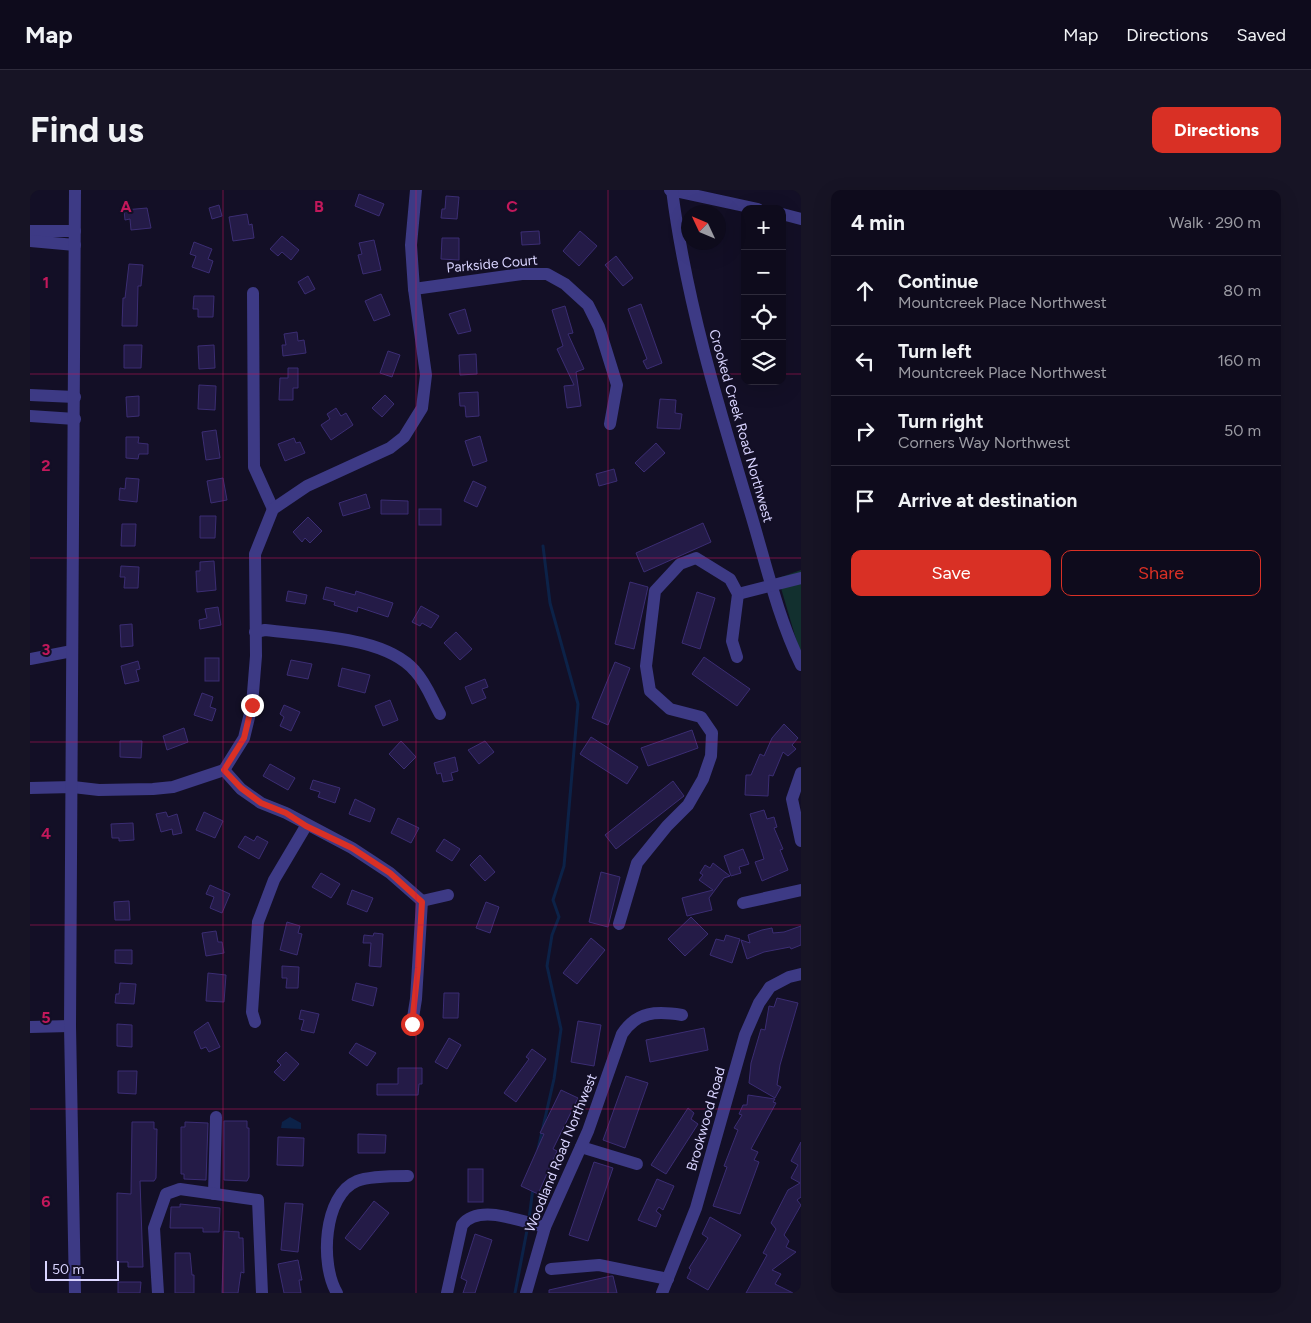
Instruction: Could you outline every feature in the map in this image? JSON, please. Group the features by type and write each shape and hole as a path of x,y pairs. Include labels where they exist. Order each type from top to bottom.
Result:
{"street":[{"path":"75,1293 70,1026 76,190"},
{"path":"30,788 73,787 99,790 160,788 194,780 224,770 244,738 252,705 255,632 255,554 273,509 307,486 390,448 404,437 422,408 426,375 414,289 411,245 416,190"},
{"path":"671,190 741,205"},
{"name":"Crooked Creek Road Northwest","path":"671,190 688,287 712,388 751,514 770,587 801,666"},
{"path":"786,215 801,218"},
{"path":"30,231 76,231"},
{"path":"30,241 75,245"},
{"name":"Parkside Court","path":"414,289 522,274 548,274 565,284 588,305 599,327 617,385 610,424"},
{"path":"253,293 254,467 273,509"},
{"path":"30,395 75,397"},
{"path":"30,416 75,419"},
{"path":"619,924 637,863 667,826 688,805 703,779 712,756 712,733 701,717 670,709 650,691 646,666 655,591 680,564 696,558 730,579 738,594 732,641 737,657"},
{"path":"738,594 801,578"},
{"path":"255,632 265,630 369,643 392,653 406,661 416,672 436,702 440,714"},
{"path":"30,659 72,651"},
{"path":"224,770 241,788 261,803 286,813 306,826 352,848 382,868 422,902"},
{"path":"801,774 792,799 801,841"},
{"path":"255,1022 252,1012 258,922 274,880 306,826"},
{"path":"743,903 801,890"},
{"path":"422,902 448,895"},
{"path":"412,1024 422,902"},
{"name":"Brookwood Road","path":"662,1293 696,1208 748,1027 759,1003 770,987 789,977 801,974"},
{"name":"Woodland Road Northwest","path":"526,1293 545,1228 605,1087 622,1034 630,1022 642,1015 670,1013 682,1015"},
{"path":"30,1027 70,1026"},
{"path":"214,1194 216,1117"},
{"path":"581,1147 637,1164"},
{"path":"337,1293 330,1276 326,1238 333,1210 342,1191 358,1180 408,1176"},
{"path":"158,1293 154,1228 166,1194 180,1188 258,1200 262,1293"},
{"path":"447,1293 462,1225 472,1216 492,1216 545,1228"},
{"path":"551,1269 599,1265 668,1279"}],"green space":[{"path":"801,570 801,656 778,578"}],"water":[{"path":"290,1117 301,1123 301,1129 281,1128 282,1122"}],"building":[{"path":"359,194 384,204 379,216 355,206"},
{"path":"446,196 459,197 457,219 441,218 442,209 445,209"},
{"path":"219,205 222,216 212,219 209,208"},
{"path":"147,208 151,228 131,230 130,219 125,220 124,210"},
{"path":"247,214 249,225 252,224 254,238 233,241 229,217"},
{"path":"539,231 540,244 522,245 521,232"},
{"path":"580,231 597,246 579,266 563,251"},
{"path":"282,236 299,250 291,260 282,252 278,256 270,249"},
{"path":"442,238 459,238 459,260 441,259"},
{"path":"374,240 381,270 363,274 358,255 362,254 359,243"},
{"path":"194,242 212,249 208,259 213,261 209,273 192,267 196,256 190,254"},
{"path":"616,256 633,278 623,286 605,265"},
{"path":"129,264 143,265 141,286 138,286 137,326 122,326 123,298 125,298"},
{"path":"308,276 315,289 305,294 298,282"},
{"path":"381,294 390,315 374,321 365,301"},
{"path":"194,296 214,296 213,317 198,317 198,309 193,309"},
{"path":"641,304 662,363 647,369 643,361 647,359 628,309"},
{"path":"565,306 573,333 568,334 584,369 576,372 581,406 567,408 564,386 574,385 557,349 563,346 552,310"},
{"path":"465,309 471,331 458,334 449,314"},
{"path":"297,332 298,341 304,340 306,353 283,356 282,345 286,345 284,334"},
{"path":"124,345 142,345 141,368 124,368"},
{"path":"214,345 215,368 199,369 198,346"},
{"path":"388,351 400,355 392,377 380,373"},
{"path":"476,354 477,374 460,375 459,355"},
{"path":"288,368 298,368 298,388 293,388 293,400 279,400 280,378 288,378"},
{"path":"199,385 216,386 215,410 198,409"},
{"path":"478,392 479,416 466,417 465,406 460,406 459,393"},
{"path":"385,395 394,404 382,417 372,408"},
{"path":"139,396 139,416 127,417 126,397"},
{"path":"660,399 676,400 675,413 682,414 680,429 657,428"},
{"path":"336,408 341,416 346,413 353,425 331,440 321,425 330,419 327,414"},
{"path":"216,430 220,458 206,460 202,432"},
{"path":"480,436 487,461 473,466 465,441"},
{"path":"126,437 139,437 138,443 148,444 148,454 139,454 138,459 126,458"},
{"path":"294,438 296,443 300,442 305,453 285,461 278,444"},
{"path":"656,443 665,453 644,472 635,463"},
{"path":"614,469 617,481 599,486 596,474"},
{"path":"126,478 139,479 137,502 119,500 120,488 125,489"},
{"path":"223,478 227,500 211,503 207,481"},
{"path":"473,481 486,487 477,507 464,501"},
{"path":"366,494 370,508 343,516 339,503"},
{"path":"381,500 408,501 408,514 381,514"},
{"path":"419,509 441,509 441,525 419,525"},
{"path":"200,516 216,516 215,538 200,538"},
{"path":"308,517 322,531 310,543 305,538 302,542 293,532"},
{"path":"703,523 711,542 644,572 636,553"},
{"path":"122,524 136,524 135,546 121,546"},
{"path":"214,561 216,590 197,592 196,571 200,571 200,562"},
{"path":"121,566 139,567 138,588 124,588 125,577 120,577"},
{"path":"630,582 648,587 634,649 615,644"},
{"path":"326,587 355,595 356,591 393,603 388,617 358,607 357,612 334,605 335,602 323,599"},
{"path":"288,591 307,595 305,604 286,601"},
{"path":"697,592 715,598 700,649 682,643"},
{"path":"421,606 439,616 431,628 422,623 420,626 412,622"},
{"path":"218,607 221,625 200,629 199,620 207,618 205,609"},
{"path":"132,624 133,646 121,647 120,625"},
{"path":"456,632 472,649 460,660 444,643"},
{"path":"704,657 750,689 737,706 692,674"},
{"path":"205,658 219,658 219,681 205,681"},
{"path":"291,660 312,664 308,679 287,675"},
{"path":"138,661 140,669 136,670 139,681 125,684 121,666"},
{"path":"615,662 630,668 608,725 592,718"},
{"path":"342,668 370,675 365,693 338,686"},
{"path":"485,679 488,687 482,689 486,698 472,704 465,687"},
{"path":"202,693 213,697 210,707 216,709 212,721 194,715"},
{"path":"390,700 398,720 383,726 375,706"},
{"path":"284,705 300,712 291,731 280,726 284,717 280,714"},
{"path":"784,724 798,738 792,745 796,749 788,756 783,752 773,776 769,775 768,796 745,795 746,775 751,775 760,754 764,756 772,738"},
{"path":"184,728 188,742 167,750 163,736"},
{"path":"692,730 698,748 648,766 641,748"},
{"path":"591,737 638,767 627,784 580,754"},
{"path":"120,741 142,741 141,758 120,757"},
{"path":"401,741 416,757 404,769 389,754"},
{"path":"485,741 494,752 479,764 468,750"},
{"path":"455,757 458,771 451,773 453,780 443,782 441,773 437,774 434,763"},
{"path":"270,764 295,778 288,790 263,776"},
{"path":"313,780 340,788 335,803 318,797 320,792 310,789"},
{"path":"673,781 684,796 616,849 605,835"},
{"path":"355,799 375,809 370,822 349,814"},
{"path":"764,810 767,819 774,817 777,827 774,828 783,849 780,850 788,870 762,881 755,862 764,859 750,814"},
{"path":"166,812 168,817 177,814 182,833 173,835 172,829 161,832 156,814"},
{"path":"204,812 223,821 215,838 196,830"},
{"path":"398,818 419,828 411,843 391,833"},
{"path":"133,823 134,840 119,841 119,838 112,838 111,824"},
{"path":"245,836 254,841 257,836 268,842 259,859 238,847"},
{"path":"444,839 460,849 452,861 436,851"},
{"path":"743,849 749,864 739,867 741,873 731,876 724,856"},
{"path":"480,855 495,872 485,881 470,865"},
{"path":"713,863 730,876 724,878 709,898 712,910 687,916 682,898 713,890 699,880 703,875 700,873 705,865 710,868"},
{"path":"601,872 620,877 608,927 589,922"},
{"path":"321,873 340,884 331,898 312,887"},
{"path":"210,885 230,894 222,913 210,908 214,897 206,894"},
{"path":"352,890 373,898 367,912 347,904"},
{"path":"129,901 130,920 115,920 114,902"},
{"path":"486,902 499,907 490,933 476,928"},
{"path":"691,917 708,934 685,956 668,939"},
{"path":"287,922 300,926 298,933 302,934 297,955 280,950"},
{"path":"801,926 801,945 791,949 790,947 764,952 747,959 741,940 750,943 748,935 772,928 773,933 784,932"},
{"path":"216,931 218,942 222,942 224,953 206,956 202,933"},
{"path":"374,933 383,934 381,967 369,966 371,943 363,943 364,935 373,936"},
{"path":"726,935 740,939 732,963 710,955 716,939 724,941"},
{"path":"591,938 605,950 577,984 563,973"},
{"path":"115,950 132,950 132,964 115,963"},
{"path":"282,966 299,967 298,988 286,988 287,978 282,978"},
{"path":"208,973 226,975 224,1002 206,1001"},
{"path":"120,983 136,984 134,1004 115,1003 116,994 119,994"},
{"path":"356,983 377,988 373,1006 352,1000"},
{"path":"444,993 459,993 458,1018 443,1018"},
{"path":"777,998 798,1003 780,1065 777,1085 781,1087 775,1098 749,1083 751,1063 761,1029 765,1030 769,1006 774,1007"},
{"path":"301,1010 319,1014 314,1033 301,1030 304,1020 299,1019"},
{"path":"578,1021 601,1025 594,1066 571,1062"},
{"path":"208,1022 220,1047 209,1052 206,1047 201,1049 194,1032"},
{"path":"117,1024 132,1025 132,1047 117,1046"},
{"path":"704,1028 708,1050 650,1062 646,1040"},
{"path":"449,1038 461,1045 447,1069 435,1062"},
{"path":"356,1043 376,1053 367,1066 349,1053"},
{"path":"532,1049 546,1059 516,1102 504,1093 529,1059 526,1057"},
{"path":"286,1052 299,1064 284,1081 274,1072 281,1065 277,1061"},
{"path":"398,1068 422,1068 422,1084 419,1084 418,1095 377,1095 377,1084 398,1084"},
{"path":"118,1071 137,1071 136,1094 118,1093"},
{"path":"626,1076 648,1083 625,1148 603,1140"},
{"path":"561,1090 578,1098 553,1149 557,1151 538,1194 521,1186 544,1134 540,1133"},
{"path":"748,1095 775,1099 773,1102 776,1103 751,1149 758,1152 754,1160 759,1162 740,1214 713,1206 727,1167 724,1166 738,1130 734,1128 742,1115 739,1114 743,1105 747,1105"},
{"path":"688,1108 694,1113 691,1119 698,1124 666,1174 651,1165"},
{"path":"224,1121 247,1121 247,1128 249,1128 249,1177 247,1181 224,1180"},
{"path":"132,1122 154,1122 154,1129 157,1129 156,1178 154,1181 140,1181 143,1267 128,1267 128,1262 117,1262 117,1193 131,1194"},
{"path":"185,1122 208,1123 206,1180 184,1179 184,1174 181,1174 181,1127 185,1127"},
{"path":"358,1134 386,1135 385,1153 358,1153"},
{"path":"278,1137 304,1138 303,1166 277,1165"},
{"path":"801,1142 801,1197 797,1200 801,1205 784,1235 789,1241 786,1247 796,1252 772,1270 781,1274 775,1284 793,1293 746,1293 767,1255 763,1253 776,1229 771,1223 788,1190 800,1183 791,1178 798,1165 791,1161"},
{"path":"594,1162 613,1168 588,1241 569,1235"},
{"path":"468,1169 483,1169 483,1202 468,1202"},
{"path":"657,1179 674,1186 663,1210 659,1207 656,1211 661,1215 656,1227 638,1220"},
{"path":"374,1201 389,1213 360,1250 345,1238"},
{"path":"285,1203 303,1204 298,1252 281,1250"},
{"path":"180,1204 220,1208 219,1232 203,1232 203,1228 170,1228 171,1207 180,1207"},
{"path":"710,1217 741,1235 708,1290 687,1278 691,1270 689,1268 708,1238 702,1234"},
{"path":"224,1231 239,1232 239,1238 243,1238 244,1273 241,1272 238,1293 222,1293"},
{"path":"475,1234 492,1240 475,1293 463,1293 467,1281 461,1278"},
{"path":"175,1253 190,1253 192,1275 194,1275 194,1293 175,1293"},
{"path":"298,1260 302,1280 299,1280 301,1293 284,1293 278,1264"},
{"path":"613,1276 617,1293 549,1293 549,1290"},
{"path":"118,1282 141,1282 140,1293 118,1293"}],"waterway":[{"path":"538,1149 554,1079 561,1029 547,966 552,935 559,917 553,900 564,866 578,704 550,603 543,546"},
{"path":"529,1219 533,1188"},
{"path":"515,1293 528,1225"}],"route":[{"path":"252,705 244,738 224,770 241,788 261,803 286,813 306,826 318,830 352,848 390,873 422,902 416,999 412,1024"}]}
